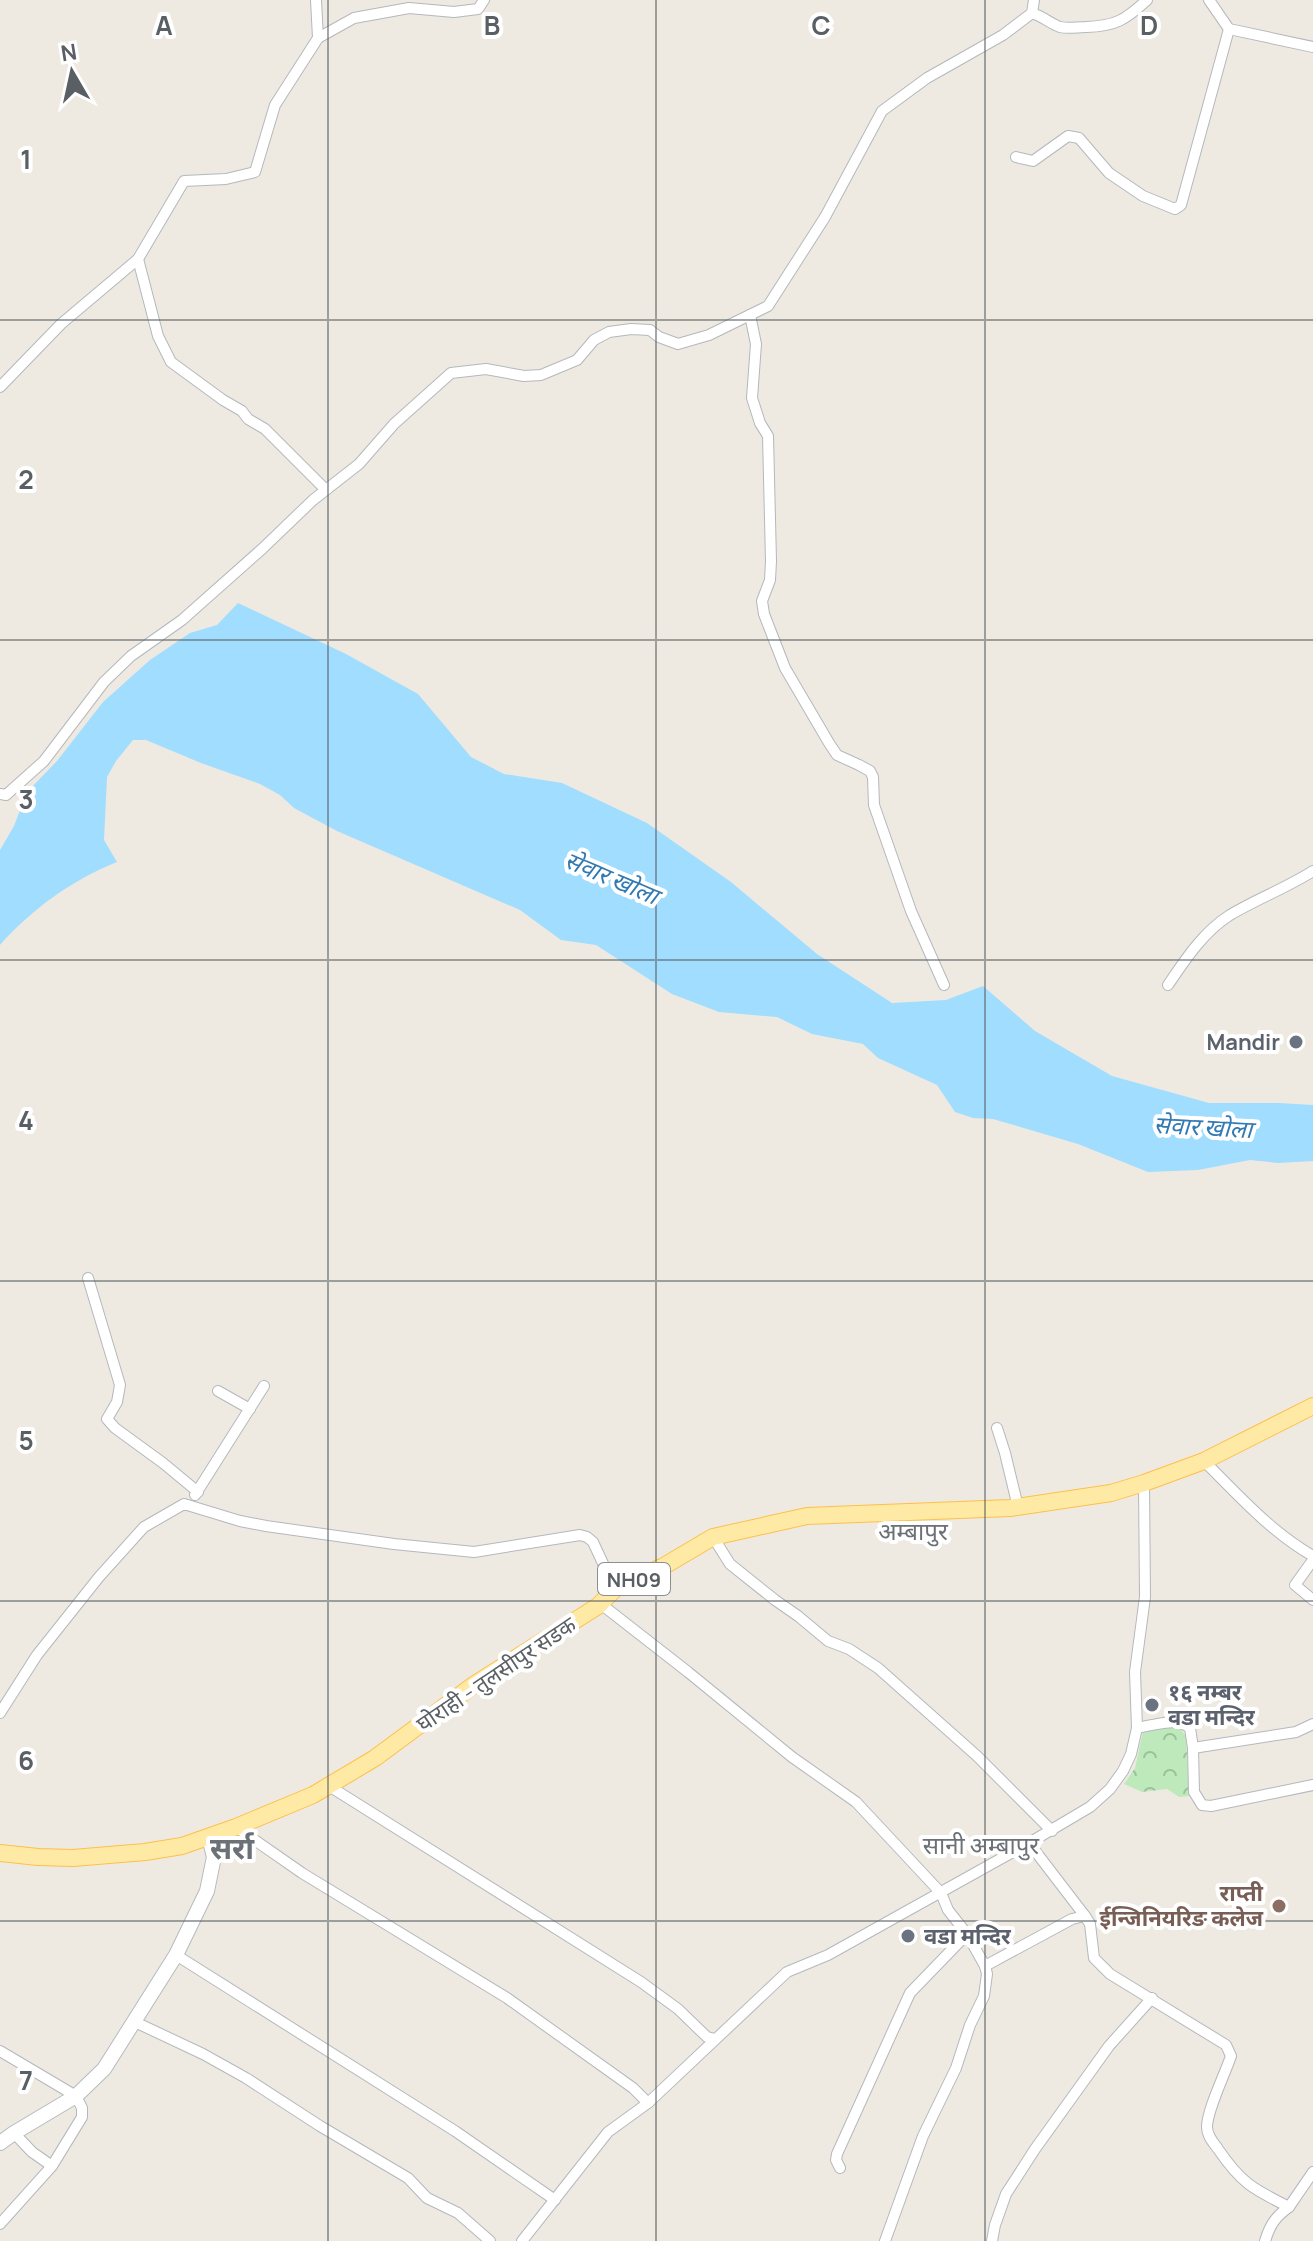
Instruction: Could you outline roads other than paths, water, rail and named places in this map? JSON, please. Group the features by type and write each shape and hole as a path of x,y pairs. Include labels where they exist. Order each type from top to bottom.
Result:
{"main road":[{"name":"घोराही - तुलसीपुर सडक","path":"0,1853 73,1858 182,1846 236,1827 329,1786 375,1758 475,1684 598,1606 618,1586 664,1566 713,1537 807,1516 1018,1507 1111,1493 1204,1461 1313,1406"}],"street":[{"path":"316,0 318,38"},
{"path":"0,387 61,324 138,259 184,181 226,179 255,172 275,105 318,38 354,18 409,8 454,12 478,9 484,0"},
{"path":"0,794 6,795 44,761 74,718 131,656 182,620 359,464 394,424 451,373 486,369 524,376 541,375 577,360 594,340 609,332 650,330 678,344 709,335 768,306 825,217 882,111 927,78 1003,35 1032,13 1034,0"},
{"path":"1032,13 1046,17 1056,26 1101,27 1119,23 1147,0"},
{"path":"1209,0 1229,29 1313,47"},
{"path":"1016,157 1033,161 1068,136 1079,138 1109,173 1143,196 1175,209 1181,205 1229,29"},
{"path":"138,259 158,336 171,362 265,429 326,490"},
{"path":"750,315 756,344 752,398 768,436 771,561 770,580 762,601 764,614 785,668 837,755 870,771 873,777 874,805 911,911 944,985"},
{"path":"1168,985 1195,946 1228,916 1313,871"},
{"path":"88,1278 120,1385 117,1402 107,1419 198,1492"},
{"path":"0,1713 37,1655 99,1577 144,1527 184,1504 198,1492 264,1386"},
{"path":"218,1391 250,1409"},
{"path":"997,1428 1018,1507"},
{"path":"1204,1461 1252,1510 1291,1544 1313,1558 1295,1585 1313,1600"},
{"path":"522,2241 608,2132 648,2103 787,1972 828,1955 1052,1831 1090,1807 1110,1789 1131,1754 1137,1728 1135,1672 1145,1597 1144,1483"},
{"path":"184,1504 266,1526 474,1552 560,1537 587,1537 618,1586"},
{"path":"713,1537 730,1564 828,1641 849,1649 878,1668 977,1756 1052,1831"},
{"path":"598,1606 606,1608 792,1757 856,1802 941,1893 948,1910 967,1934 985,1966 984,1996 970,2025 956,2068 923,2136 885,2241"},
{"path":"1137,1728 1172,1722 1190,1728 1194,1792 1202,1805 1211,1806 1313,1785"},
{"path":"1193,1748 1296,1732 1313,1724"},
{"path":"329,1786 641,1982 678,2009 707,2037 715,2039"},
{"path":"236,1827 302,1873 507,1998 633,2088 648,2103"},
{"path":"0,2143 76,2096 104,2069 176,1955 207,1891 214,1857 209,1837"},
{"path":"1029,1843 1090,1924 1094,1958 1110,1974 1226,2045 1231,2056 1210,2112 1208,2136 1231,2170 1248,2186 1289,2207"},
{"path":"985,1966 1072,1919 1085,1916"},
{"path":"840,2168 837,2154 910,1993 967,1934"},
{"path":"176,1955 455,2131 555,2200"},
{"path":"992,2241 1006,2194 1035,2149 1109,2046 1152,1998"},
{"path":"135,2022 246,2078 408,2178 427,2198 458,2213 490,2241"},
{"path":"0,2051 76,2096 82,2108 82,2117 52,2166 0,2224"},
{"path":"14,2133 32,2152 52,2166"},
{"path":"1265,2241 1270,2224 1289,2207 1313,2172"}],"water":[{"name":"सेवार खोला","path":"238,603 346,654 418,694 471,757 504,774 562,783 647,823 731,882 817,954 892,1003 946,1000 983,986 1035,1031 1112,1076 1209,1103 1313,1105 1313,1161 1278,1163 1250,1160 1198,1170 1148,1172 1078,1144 993,1119 973,1118 955,1112 937,1085 878,1058 863,1044 812,1034 777,1017 719,1012 672,994 596,945 561,940 520,910 337,831 294,808 280,795 260,784 146,740 133,740 107,777 104,840 117,862 54,897 25,919 0,945 0,850 14,826 27,792 57,761 103,702 150,660 190,633 217,625"}],"place":[{"name":"Mandir","path":"1296,1042"},
{"name":"१६ नम्बर वडा मन्दिर","path":"1152,1705"},
{"name":"राप्ती ईन्जिनियरिङ कलेज","path":"1279,1906"},
{"name":"वडा मन्दिर","path":"908,1936"}],"district":[{"name":"अम्बापुर","path":"913,1530"},
{"name":"सानी अम्बापुर","path":"981,1844"},
{"name":"सर्रा","path":"232,1847"}]}
